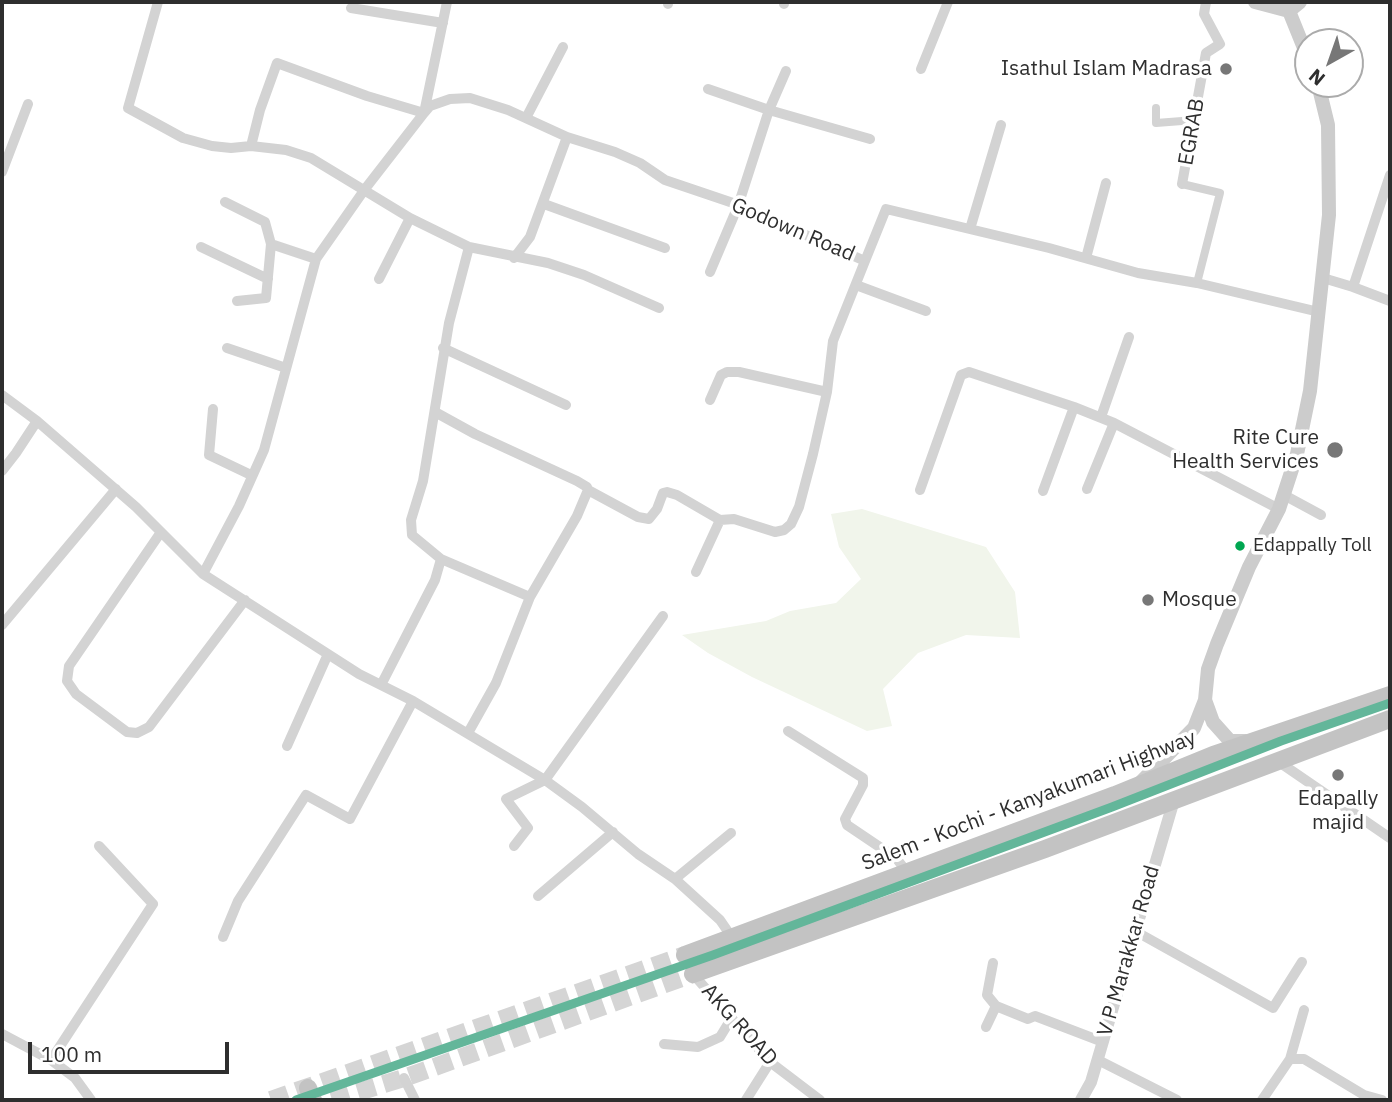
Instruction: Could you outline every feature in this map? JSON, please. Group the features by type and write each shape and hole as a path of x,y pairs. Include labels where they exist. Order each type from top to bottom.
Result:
{"highway":[{"name":"Salem - Kochi - Kanyakumari Highway","path":"685,955 1115,795 1251,741 1390,695"},
{"path":"693,974 1279,762 1390,719"}],"main road":[{"path":"1255,2 1294,6 1300,28"},
{"path":"1115,795 1138,784 1194,728 1205,699 1208,669 1216,644 1249,567 1279,509 1297,454 1310,391 1329,215 1330,148 1321,98"},
{"path":"1205,699 1213,722 1230,741 1251,741"}],"street":[{"path":"158,2 128,108 183,138 212,146 251,146 286,150 311,158 410,218 469,247 548,263 584,275 659,308"},
{"path":"251,146 260,110 277,63 367,96 424,113 447,2"},
{"path":"921,69 948,2"},
{"name":"EGRAB","path":"1197,283 1220,193 1182,184 1206,53 1220,44 1204,14 1206,2"},
{"path":"351,8 443,23"},
{"path":"526,118 563,47"},
{"path":"710,272 738,206 769,110 786,71"},
{"path":"708,89 870,139"},
{"name":"Godown Road","path":"203,574 239,506 264,450 316,259 365,189 424,113 430,106 450,99 470,98 526,118 567,137 615,152 640,163 665,180 738,206 865,261 886,209 1138,273 1197,283 1319,312"},
{"path":"2,172 28,104"},
{"path":"1156,108 1156,123 1195,120"},
{"path":"970,229 1001,125"},
{"path":"514,258 530,237 567,137"},
{"path":"1353,286 1390,175"},
{"path":"1086,258 1106,183"},
{"path":"225,202 265,222 271,244 266,298 237,301"},
{"path":"544,204 665,248"},
{"path":"379,279 410,218"},
{"path":"271,244 316,259"},
{"path":"201,247 268,279"},
{"path":"469,247 443,348 423,481 411,520 412,535 442,559 530,597"},
{"path":"435,412 475,434 577,481 588,490 638,517 649,519 657,509 663,492 667,492 720,520 740,520 775,532 784,530 791,524 799,507 827,392 833,341 865,261"},
{"path":"1323,278 1353,286 1390,301"},
{"path":"856,285 926,311"},
{"path":"1101,417 1129,337"},
{"path":"227,348 286,368"},
{"path":"443,348 566,405"},
{"path":"710,400 721,375 727,372 739,372 827,392"},
{"path":"920,489 961,375 969,372 1101,417 1279,509"},
{"path":"2,395 37,421 116,489 203,574 328,654 545,780 675,879 720,920 731,936"},
{"path":"1043,491 1074,407"},
{"path":"213,409 209,455 251,475"},
{"path":"2,471 37,421"},
{"path":"1087,489 1114,423"},
{"path":"2,625 116,489"},
{"path":"468,733 496,683 530,597 577,516 588,490"},
{"path":"1284,495 1321,515"},
{"path":"696,572 720,520"},
{"path":"161,532 69,666 67,681 76,694 127,732 137,733 149,727 245,600"},
{"path":"381,685 435,580 442,559"},
{"path":"514,846 527,828 506,799 545,780 663,616"},
{"path":"288,746 328,654"},
{"path":"223,937 238,901 306,794 350,819 413,701"},
{"path":"788,731 863,778 863,785 845,819 847,825 896,858 907,872"},
{"path":"1279,762 1390,838"},
{"name":"V P Marakkar Road","path":"1081,1100 1091,1082 1098,1060 1174,800"},
{"path":"538,896 613,832"},
{"path":"675,879 731,834"},
{"path":"51,1060 153,904 99,846"},
{"path":"1135,931 1273,1008 1301,962"},
{"path":"993,963 987,995 996,1006 1028,1019 1035,1016 1103,1042"},
{"name":"AKG ROAD","path":"693,974 770,1062 820,1100"},
{"path":"986,1027 996,1006"},
{"path":"1262,1100 1290,1059 1304,1010"},
{"path":"664,1044 698,1047 720,1037 731,1019"},
{"path":"2,1034 51,1060 75,1078 91,1100"},
{"path":"1290,1059 1304,1059 1364,1096 1382,1100"},
{"path":"1098,1060 1177,1100"},
{"path":"746,1100 770,1062"},
{"path":"404,1078 415,1100"}],"shaded area":[{"path":"862,509 986,547 1015,592 1020,638 966,635 918,653 883,689 892,726 867,731 752,677 682,635 766,621 790,611 836,603 861,579 839,547 831,514"}],"tunnel":[{"path":"271,1100 685,955"},
{"path":"332,1100 404,1078 693,974"}],"transit line":[{"path":"296,1100 713,955 1112,807 1281,741 1390,703"}],"place":[{"name":"Isathul Islam Madrasa","path":"1226,69"},
{"name":"Rite Cure Health Services","path":"1335,450"},
{"name":"Edappally Toll","path":"1240,546"},
{"name":"Mosque","path":"1148,600"},
{"name":"Edapally majid","path":"1338,775"}]}
